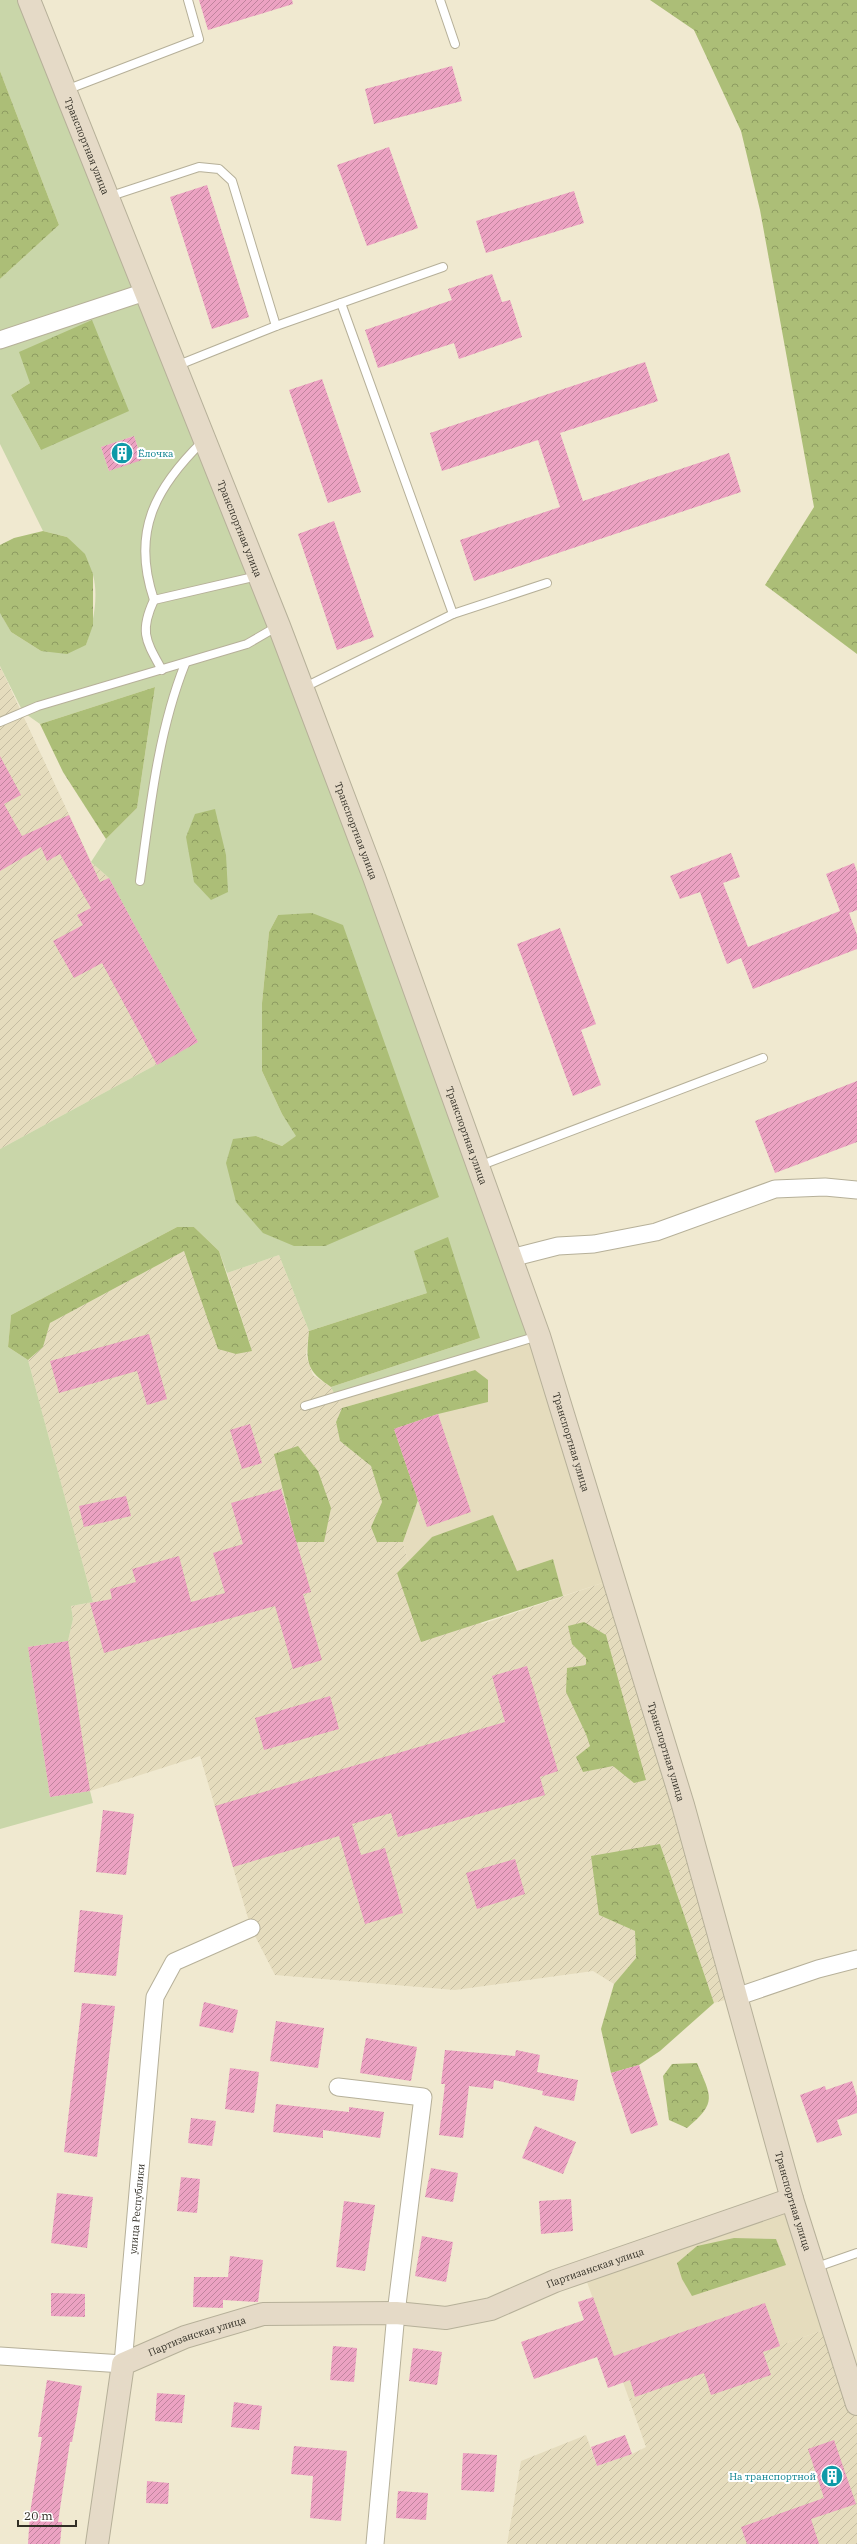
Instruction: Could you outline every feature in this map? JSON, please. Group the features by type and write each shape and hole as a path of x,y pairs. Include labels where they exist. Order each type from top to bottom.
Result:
{"main road":[{"name":"Транспортная улица","path":"29,0 174,367 279,626 374,877 539,1336 683,1805 792,2198 857,2404"},
{"name":"Партизанская улица","path":"123,2364 185,2337 263,2314 396,2313 446,2318 491,2309 555,2281 792,2198"},
{"name":"улица Республики","path":"97,2544 123,2364"}],"street":[{"path":"0,340 145,292"},
{"path":"511,1258 558,1246 594,1244 656,1232 775,1189 825,1187 857,1190"},
{"name":"улица Республики","path":"123,2364 155,1997 174,1962 252,1928"},
{"path":"736,1997 818,1969 857,1959"},
{"path":"338,2087 423,2097 396,2313 375,2544"},
{"name":"Партизанская улица","path":"0,2356 123,2364"}],"lane":[{"path":"65,90 199,39 188,0"},
{"path":"440,0 455,44"},
{"path":"107,197 199,167 219,169 232,181 276,326"},
{"path":"174,367 276,326 443,267"},
{"path":"341,303 453,614"},
{"path":"162,670 147,638 145,626 154,600 144,563 147,533 152,512 164,484 178,466 204,441"},
{"path":"154,600 259,576"},
{"path":"302,688 453,614 547,583"},
{"path":"0,722 38,706 185,664 247,644 279,626"},
{"path":"140,881 150,802 169,711 185,664"},
{"path":"478,1166 763,1058"},
{"path":"305,1406 539,1336"},
{"path":"814,2268 857,2253"}],"shaded area":[{"path":"0,666 91,862 109,878 198,1042 0,1149"},
{"path":"184,1251 194,1274 252,1351 227,1273 279,1255 309,1331 306,1355 313,1375 331,1387 342,1408 336,1422 340,1441 371,1466 382,1502 371,1527 377,1542 403,1542 408,1562 397,1573 482,1624 614,1579 736,1997 714,2003 660,1844 599,1915 635,1931 636,1958 614,1984 593,1971 455,1990 275,1975 251,1928 200,1756 90,1791 50,1797 28,1647 68,1641 73,1619 71,1606 93,1602 28,1360 43,1347 50,1323"},
{"path":"539,1336 614,1579 563,1596 553,1559 517,1571 432,1537 408,1562 403,1542 418,1500 394,1429 438,1414 475,1370 342,1408 336,1397"},
{"path":"792,2199 832,2327 629,2399 583,2271"},
{"path":"832,2327 857,2404 857,2544 507,2544 521,2461 586,2435 597,2466 632,2454 646,2447 629,2399"}],"green space":[{"path":"0,0 29,0 539,1336 336,1397 331,1387 480,1338 427,1293 309,1331 279,1255 227,1273 219,1251 194,1227 177,1227 11,1315 8,1347 28,1360 93,1602 71,1606 73,1619 68,1641 28,1647 50,1797 90,1791 93,1803 0,1829 0,1149 198,1042 109,878 91,862 106,839 137,808 155,687 40,724 23,712 0,666 0,612 11,632 41,651 86,645 93,619 95,583 89,566 67,537 43,531 0,444 0,279 59,225 0,71","holes":["30,383 41,450 11,395","134,436 142,459 109,471 101,447","278,915 325,1246 256,1136 282,1146 297,1136 282,1114 262,1071 262,1003 269,932"]},
{"path":"650,0 857,0 857,654 765,585 814,507 760,210 741,131 694,30"},
{"path":"0,71 59,225 0,279"},
{"path":"92,320 129,411 41,450 11,395 30,383 19,352"},
{"path":"43,531 67,537 85,554 93,574 93,625 86,645 67,654 41,651 11,632 0,613 0,545 14,538"},
{"path":"155,687 137,808 106,839 63,772 40,724"},
{"path":"215,809 226,855 228,892 211,900 194,882 186,837 195,814"},
{"path":"312,913 343,925 439,1197 325,1246 294,1246 263,1233 236,1202 226,1163 233,1139 256,1136 282,1146 296,1136 282,1114 262,1071 262,1003 269,932 278,915"},
{"path":"177,1227 194,1227 219,1251 252,1351 236,1354 218,1349 184,1251 50,1323 43,1347 28,1360 8,1347 11,1315"},
{"path":"448,1237 480,1338 331,1387 322,1381 312,1370 309,1364 309,1331 427,1293 414,1251"},
{"path":"475,1370 488,1380 488,1402 438,1414 394,1429 418,1500 403,1542 377,1542 371,1527 382,1502 371,1466 340,1441 336,1422 342,1408"},
{"path":"298,1446 318,1471 331,1508 324,1542 296,1542 274,1454"},
{"path":"493,1515 517,1571 553,1559 563,1596 421,1642 397,1573 432,1537"},
{"path":"584,1622 606,1635 646,1780 634,1783 613,1766 583,1772 576,1757 590,1746 586,1734 566,1692 567,1668 586,1665 586,1658 572,1644 568,1626"},
{"path":"660,1844 714,2003 660,2051 639,2065 611,2073 601,2029 614,1984 636,1958 635,1931 599,1915 591,1856"},
{"path":"697,2063 706,2084 709,2098 704,2112 687,2128 669,2120 663,2076 672,2064"},
{"path":"734,2238 776,2239 786,2265 692,2296 682,2279 677,2263 697,2246"}],"building":[{"path":"199,0 292,0 293,4 208,30"},
{"path":"452,66 462,101 374,124 365,89"},
{"path":"389,147 418,228 367,246 337,165"},
{"path":"207,185 249,317 212,329 170,197"},
{"path":"574,191 584,223 486,253 476,221"},
{"path":"492,274 502,302 510,300 522,337 459,359 454,343 378,368 365,330 452,300 448,289"},
{"path":"645,362 658,401 560,433 583,501 729,453 741,492 474,581 460,540 560,507 538,440 442,471 430,433"},
{"path":"322,379 361,492 328,503 289,390"},
{"name":"Ёлочка","path":"134,436 142,460 109,471 101,447"},
{"path":"334,521 374,637 337,650 298,534"},
{"path":"0,756 21,795 4,804 22,836 69,815 100,882 109,878 198,1042 157,1065 102,963 74,978 53,941 83,925 77,915 91,908 60,854 47,861 41,847 0,871"},
{"path":"731,853 740,877 723,883 748,947 840,911 826,874 854,863 857,872 857,910 849,913 857,935 857,949 753,989 741,958 727,964 700,892 680,899 670,876"},
{"path":"560,928 596,1024 581,1030 601,1085 573,1096 517,944"},
{"path":"857,1081 857,1142 775,1173 755,1121"},
{"path":"149,1334 167,1399 147,1405 137,1371 59,1393 50,1361"},
{"path":"438,1414 471,1512 427,1527 394,1429"},
{"path":"250,1424 262,1463 242,1469 230,1430"},
{"path":"281,1489 311,1592 303,1594 322,1660 293,1669 275,1606 104,1653 90,1603 112,1599 110,1589 136,1582 132,1569 179,1556 191,1602 225,1593 213,1553 243,1544 231,1503"},
{"path":"126,1496 131,1516 84,1527 79,1506"},
{"path":"68,1641 90,1791 50,1797 28,1647"},
{"path":"527,1666 558,1771 540,1777 545,1795 398,1837 391,1813 352,1824 361,1855 385,1848 403,1913 365,1924 339,1836 233,1867 215,1806 505,1722 492,1676"},
{"path":"330,1696 339,1729 264,1750 255,1718"},
{"path":"103,1810 134,1814 126,1875 96,1872"},
{"path":"515,1859 525,1894 477,1909 466,1873"},
{"path":"80,1910 123,1915 116,1976 74,1972"},
{"path":"204,2002 238,2010 233,2033 199,2026"},
{"path":"82,2003 115,2006 97,2157 64,2152"},
{"path":"276,2021 324,2028 318,2068 270,2061"},
{"path":"366,2038 417,2047 411,2081 360,2073"},
{"path":"445,2050 515,2056 516,2050 540,2055 537,2072 578,2080 574,2101 542,2095 543,2091 494,2080 493,2089 469,2086 463,2138 439,2135 445,2084 441,2084"},
{"path":"639,2065 658,2125 631,2134 611,2073"},
{"path":"230,2068 259,2072 254,2113 225,2109"},
{"path":"852,2081 857,2097 857,2113 837,2120 842,2135 817,2143 800,2095 825,2086 826,2090"},
{"path":"276,2104 349,2112 349,2107 384,2112 380,2138 323,2130 323,2138 273,2132"},
{"path":"191,2118 216,2121 212,2146 188,2143"},
{"path":"535,2126 576,2142 563,2174 522,2158"},
{"path":"431,2168 458,2173 453,2202 425,2197"},
{"path":"181,2177 200,2179 197,2213 177,2211"},
{"path":"57,2193 93,2197 87,2248 51,2243"},
{"path":"571,2199 573,2231 541,2234 539,2201"},
{"path":"344,2201 375,2205 365,2271 336,2267"},
{"path":"422,2236 453,2242 446,2282 415,2276"},
{"path":"230,2256 263,2260 258,2302 223,2300 223,2308 193,2307 194,2277 228,2277"},
{"path":"51,2293 85,2294 85,2317 51,2316"},
{"path":"593,2297 614,2356 765,2303 780,2346 763,2352 771,2375 711,2395 704,2373 635,2397 630,2380 608,2388 597,2357 534,2379 521,2342 584,2320 578,2302"},
{"path":"333,2346 357,2348 354,2382 330,2380"},
{"path":"413,2348 442,2352 437,2385 409,2381"},
{"path":"47,2380 82,2386 72,2442 70,2442 58,2522 62,2522 60,2544 28,2544 30,2513 42,2437 38,2437"},
{"path":"157,2393 185,2395 182,2423 155,2421"},
{"path":"234,2402 262,2406 259,2430 231,2427"},
{"path":"625,2435 632,2454 597,2466 591,2447"},
{"path":"834,2440 856,2504 811,2519 819,2544 747,2544 741,2527 824,2498 808,2449"},
{"path":"294,2446 347,2451 341,2521 310,2518 313,2476 291,2474"},
{"path":"463,2453 497,2455 494,2492 461,2490"},
{"path":"147,2481 169,2483 168,2504 146,2503"},
{"path":"398,2491 428,2493 426,2520 396,2518"}],"place":[{"name":"Ёлочка","path":"122,453"},
{"name":"На транспортной","path":"832,2476"}]}
